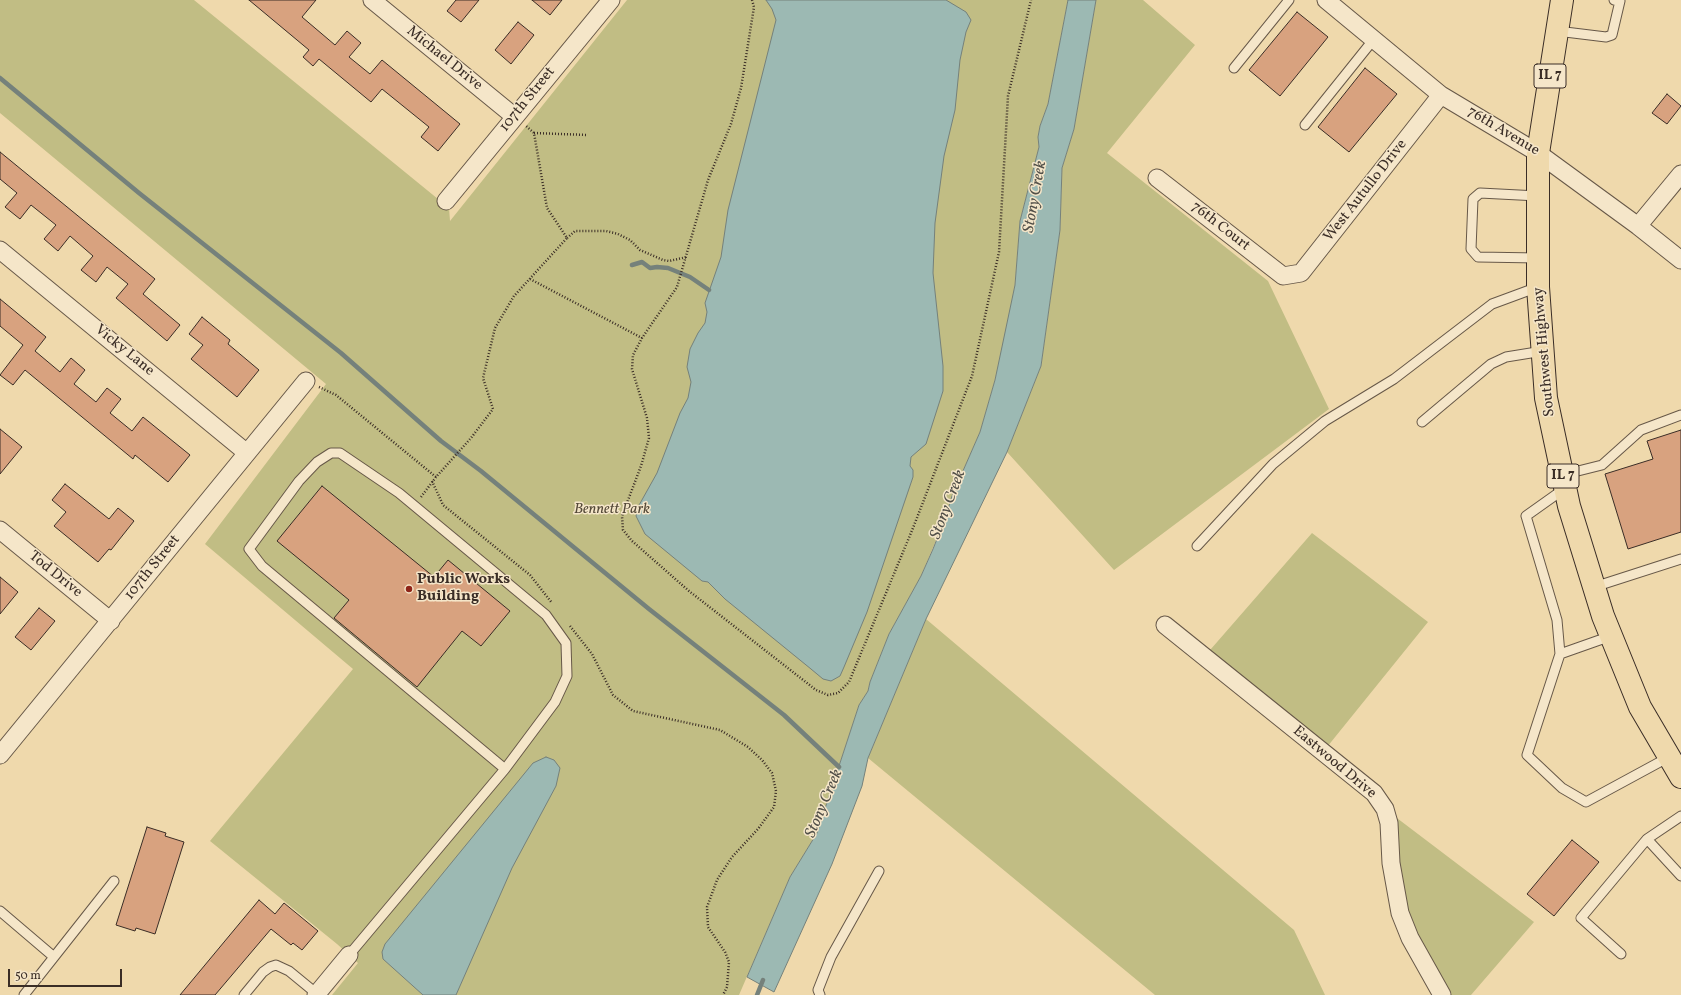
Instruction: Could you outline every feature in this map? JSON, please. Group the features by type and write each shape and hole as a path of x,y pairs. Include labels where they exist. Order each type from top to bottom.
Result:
{"main road":[{"name":"Southwest Highway","path":"1562,0 1538,153 1538,287 1546,398 1564,482 1594,587 1611,636 1640,707 1681,777"}],"street":[{"name":"Michael Drive","path":"372,0 515,117"},
{"name":"107th Street","path":"446,201 611,0"},
{"name":"76th Avenue","path":"1326,0 1442,95 1538,153 1638,226 1681,260"},
{"name":"West Autullo Drive","path":"1283,276 1301,273 1442,95"},
{"path":"1638,226 1681,174"},
{"name":"76th Court","path":"1157,178 1283,276"},
{"name":"Vicky Lane","path":"0,250 247,453"},
{"name":"107th Street","path":"0,755 306,381"},
{"name":"Tod Drive","path":"0,530 110,620"},
{"name":"Eastwood Drive","path":"1164,625 1374,793 1385,809 1389,823 1391,863 1400,913 1410,938 1442,995"},
{"path":"317,994 349,955"}],"lane":[{"path":"1234,68 1289,0"},
{"path":"1557,31 1606,37 1612,35 1620,0"},
{"path":"1305,124 1374,39"},
{"path":"1538,196 1480,193 1473,199 1471,248 1478,257 1538,258"},
{"path":"1197,546 1273,464 1326,421 1394,379 1492,304 1538,287"},
{"path":"1422,422 1491,364 1506,357 1543,351"},
{"path":"1669,756 1586,802 1562,788 1528,755 1560,654 1558,620 1526,516 1564,482 1602,465 1641,430 1681,415"},
{"path":"349,955 505,769 555,702 567,676 566,643 546,615 399,493 340,453 331,453 317,462 299,482 249,548 262,566 505,769"},
{"path":"1594,587 1681,559"},
{"path":"1560,654 1611,636"},
{"path":"1621,954 1581,918 1647,839 1681,816"},
{"path":"1647,839 1681,876"},
{"path":"820,995 818,990 831,957 879,871"},
{"path":"24,995 114,881"},
{"path":"0,911 54,957"},
{"path":"244,995 263,972 276,965 289,971 317,994"}],"path":[{"path":"752,0 754,7 741,88 731,124 708,180 686,261 677,287 642,338 633,356 632,369 648,418 648,438 641,466 622,516 623,530 632,541 689,591 816,690 828,695 838,693 849,682 913,528 972,376 999,252 1008,96 1031,0"},
{"path":"515,117 534,133 587,135"},
{"path":"534,133 547,208 568,238"},
{"path":"415,506 432,481 471,438 493,409 483,378 495,328 514,296 575,231 606,231 618,234 630,240 640,250 663,260 668,261 687,257"},
{"path":"530,279 642,338"},
{"path":"306,381 336,395 436,477"},
{"path":"432,481 443,505 530,575 554,605"},
{"path":"568,623 592,654 613,695 633,711 720,730 748,747 762,760 772,773 776,791 774,808 758,829 732,857 717,880 708,907 708,927 725,952 729,962 727,987 723,995"}],"green space":[{"name":"Bennett Park","path":"0,0 194,0 449,208 450,221 627,0 1068,0 1048,104 1040,126 1038,137 1039,147 1020,221 1015,285 1009,321 995,380 980,432 952,496 945,519 921,576 889,634 870,682 868,691 859,705 817,833 790,877 739,995 332,995 358,963 337,944 210,841 353,669 205,544 326,384 0,113"},
{"path":"1096,0 1143,0 1195,45 1107,153 1268,281 1329,409 1114,570 1007,452 1041,366 1060,230 1062,168 1074,129"},
{"path":"1312,533 1428,622 1323,752 1204,657"},
{"path":"926,619 1294,930 1325,995 1155,995 868,758"},
{"path":"1385,809 1534,922 1471,995 1442,995 1410,938"}],"water":[{"path":"766,0 946,0 966,12 971,20 966,32 960,60 955,110 944,156 935,223 933,273 943,366 943,391 926,444 911,457 910,466 913,470 913,477 867,612 840,676 831,681 823,679 725,599 708,582 702,581 645,534 636,516 638,507 657,473 680,413 688,398 691,382 687,367 690,349 705,323 707,312 705,303 721,257 728,210 776,20 772,9"},
{"path":"1068,0 1096,0 1074,129 1062,168 1060,230 1041,366 1007,452 926,619 868,758 862,786 832,864 774,992 747,977 790,877 817,833 859,705 868,691 870,682 889,634 921,576 933,549 952,496 980,432 995,380 1015,285 1020,221 1039,147 1038,137 1040,126 1048,104"},
{"path":"546,757 554,760 560,768 556,786 512,868 456,995 423,995 383,959 382,952 385,944 533,763"}],"building":[{"path":"249,0 316,0 302,17 335,45 347,31 361,43 349,57 370,74 382,60 460,124 438,151 421,137 429,127 382,89 371,102 319,59 313,66 303,57 309,50"},
{"path":"456,0 479,0 461,22 447,11"},
{"path":"532,0 562,0 550,15"},
{"path":"1297,12 1328,37 1280,96 1249,70"},
{"path":"518,22 534,35 511,64 495,50"},
{"path":"1365,68 1397,94 1349,152 1318,127"},
{"path":"1667,94 1681,106 1667,124 1652,113"},
{"path":"0,152 155,279 143,294 180,325 167,341 116,298 128,284 107,267 96,282 81,270 93,256 70,236 58,251 44,239 56,225 31,205 20,219 5,207 17,193 0,179"},
{"path":"0,299 46,337 35,351 60,372 71,358 85,370 74,384 96,402 107,388 121,399 110,413 132,431 143,417 190,455 168,482 135,455 133,459 25,370 13,385 0,375 23,345 0,326"},
{"path":"202,317 230,340 228,344 259,370 237,397 191,359 203,345 189,334"},
{"path":"0,429 22,447 0,474"},
{"path":"1681,430 1681,532 1628,549 1605,474 1653,459 1647,441"},
{"path":"65,484 109,519 118,508 134,521 111,550 109,549 98,562 54,526 66,512 52,500"},
{"name":"Public Works Building","path":"322,486 434,577 448,560 510,611 481,646 462,631 417,687 334,618 349,600 277,541"},
{"path":"0,577 18,592 0,614"},
{"path":"39,608 55,621 31,650 15,637"},
{"path":"147,827 166,833 165,836 184,842 155,934 136,928 135,931 116,925"},
{"path":"1572,840 1599,862 1554,916 1527,894"},
{"path":"259,900 275,914 284,903 318,931 302,950 293,943 291,945 271,929 215,995 180,995"}],"waterway":[{"path":"0,78 139,193 341,353 441,441 481,471 649,609 784,715 839,767"},
{"path":"632,265 642,262 650,268 668,268 690,277 709,290"},
{"name":"Stony Creek","path":"757,995 763,980"}],"place":[{"name":"Public Works Building","path":"409,589"}]}
